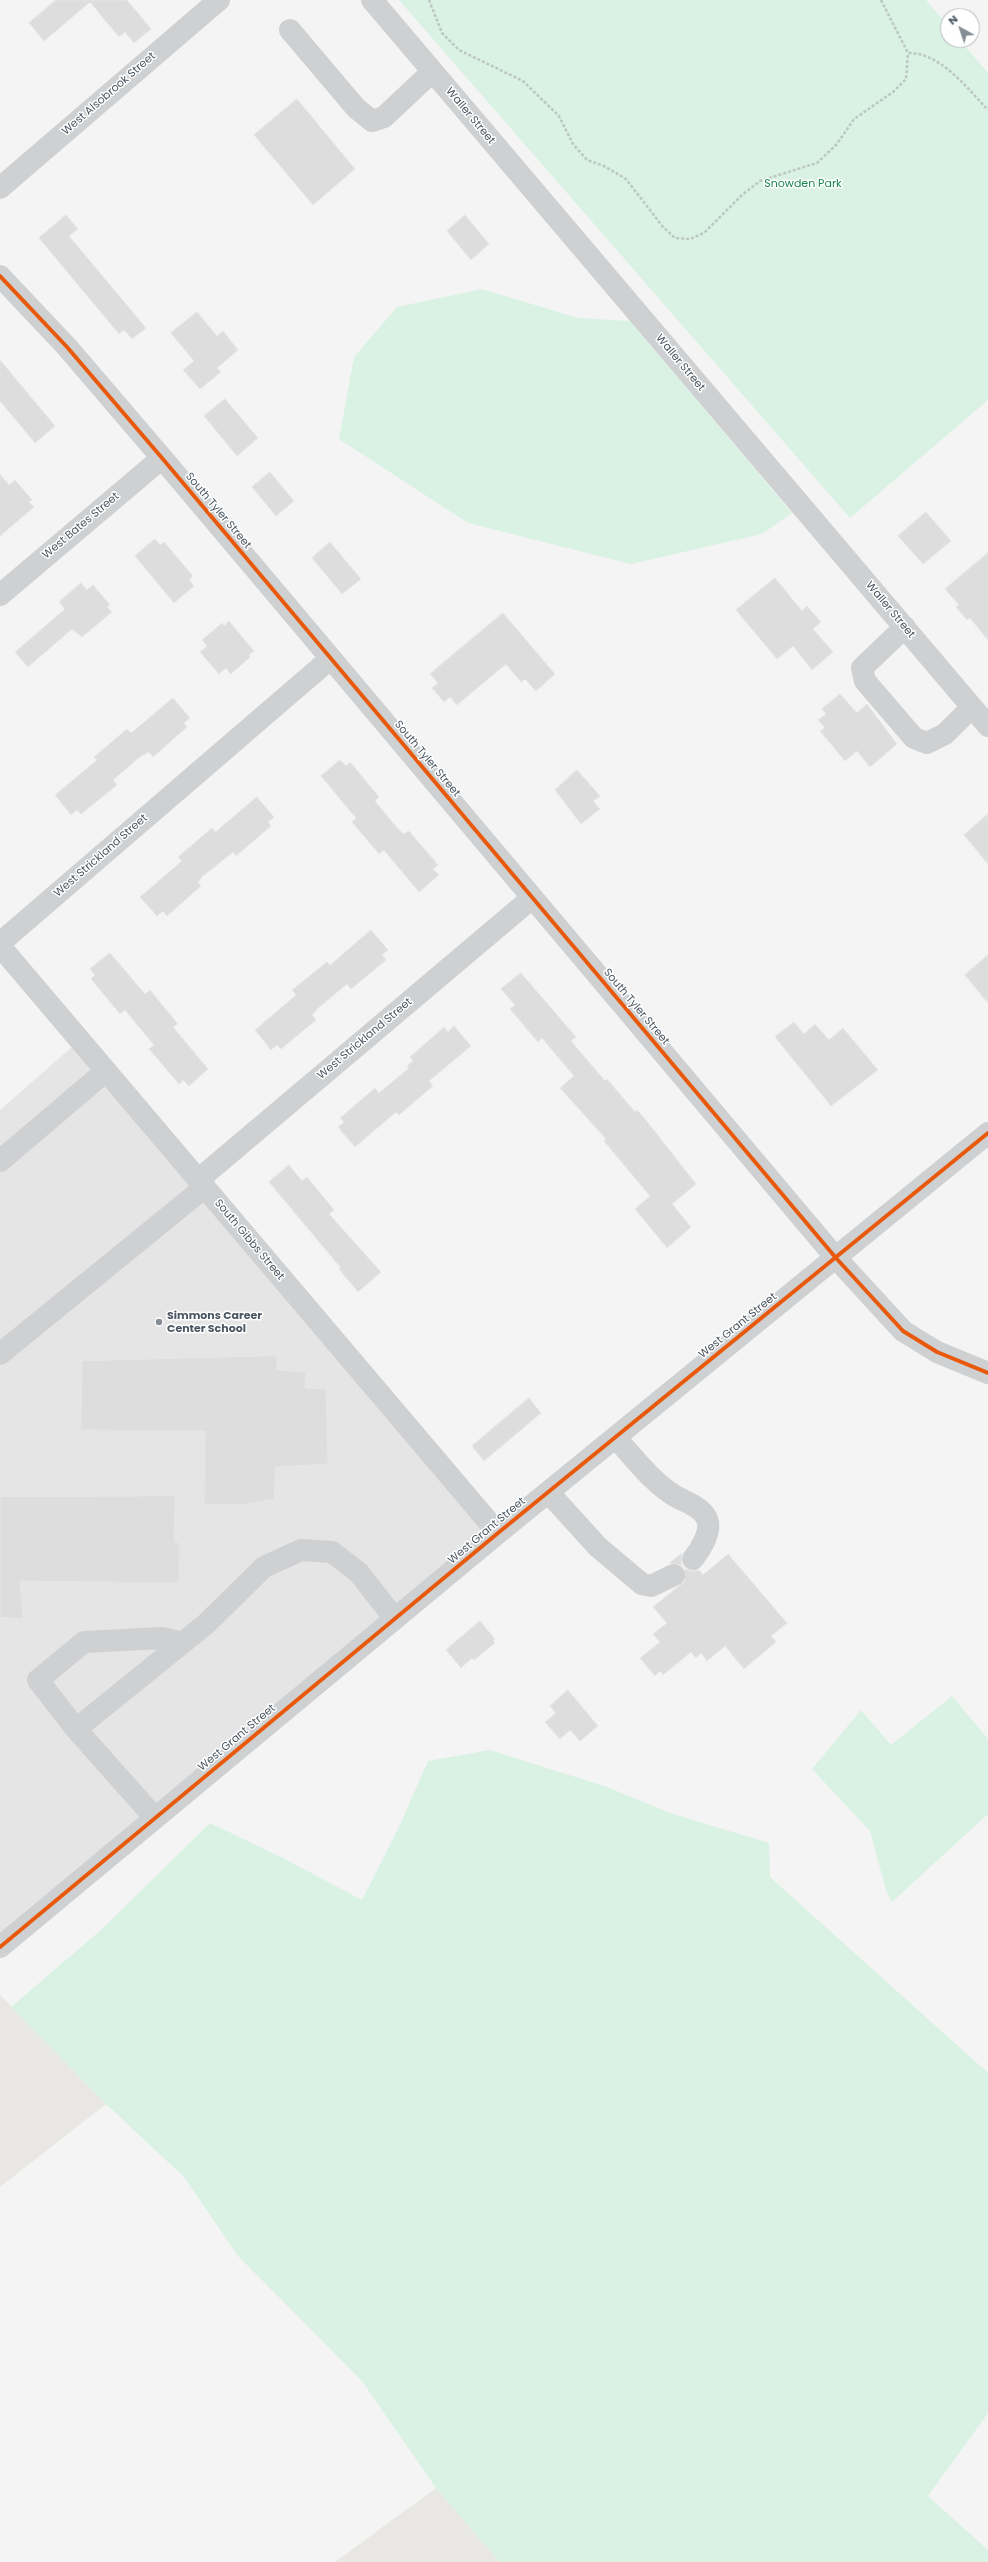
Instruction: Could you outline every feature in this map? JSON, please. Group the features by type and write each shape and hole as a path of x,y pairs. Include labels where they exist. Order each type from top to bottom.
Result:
{"street":[{"name":"West Alsobrook Street","path":"0,188 219,0"},
{"name":"Waller Street","path":"372,0 988,726"},
{"path":"290,30 356,108 372,121 384,117 432,72"},
{"name":"South Tyler Street","path":"0,276 67,347 162,458 836,1258 902,1331 937,1352 988,1373"},
{"name":"West Bates Street","path":"0,594 162,458"},
{"path":"904,628 862,668 865,681 875,693 914,738 928,742 945,734 972,707"},
{"name":"West Strickland Street","path":"0,944 330,659"},
{"name":"West Strickland Street","path":"0,1354 201,1184 532,898"},
{"name":"South Gibbs Street","path":"0,944 201,1184 498,1533"},
{"path":"0,1161 106,1071"},
{"name":"West Grant Street","path":"0,1947 498,1533 988,1133"},
{"path":"616,1438 650,1476 674,1495 694,1505 705,1515 708,1524 705,1538 693,1559"},
{"path":"548,1492 598,1546 642,1584 656,1584 674,1574"},
{"path":"76,1729 206,1624 264,1567 301,1550 332,1552 359,1573 395,1619"},
{"path":"155,1818 76,1729 38,1680 84,1642 162,1638 182,1643"}],"path":[{"path":"429,0 442,33 459,50 522,81 559,116 573,144 587,160 604,166 626,179 662,227 675,238 690,239 704,233 742,196 760,181 817,164 837,144 854,119 893,92 906,79 908,53 881,0"},
{"path":"908,53 914,53 948,68 988,110"}],"shaded area":[{"name":"Simmons Career Center School","path":"80,1040 498,1533 0,1947 0,1110"},
{"path":"0,1995 106,2104 0,2187"},
{"path":"436,2488 500,2562 335,2562"}],"green space":[{"name":"Snowden Park","path":"399,0 926,0 940,17 940,48 967,48 988,73 988,400 850,518"},
{"path":"482,289 578,318 630,321 792,513 762,534 631,564 468,523 339,439 354,357 397,307"},
{"path":"952,1696 988,1739 988,1814 892,1902 886,1890 870,1831 812,1769 861,1710 891,1745"},
{"path":"490,1750 607,1787 673,1814 769,1843 770,1877 988,2073 988,2413 928,2496 988,2550 988,2562 500,2562 436,2488 362,2381 238,2256 184,2177 106,2104 11,2007 102,1929 210,1823 283,1858 362,1900 399,1827 428,1761"}],"building":[{"path":"56,0 127,0 151,29 134,43 125,32 119,37 90,2 44,41 29,23"},
{"path":"297,99 355,169 313,205 254,135"},
{"path":"66,215 78,229 69,236 146,328 132,339 124,330 119,334 39,238"},
{"path":"465,215 489,244 471,260 447,231"},
{"path":"197,312 217,336 223,331 238,350 217,368 221,372 200,389 183,370 194,361 171,333"},
{"path":"0,360 55,426 35,443 0,401"},
{"path":"225,399 258,438 237,456 204,416"},
{"path":"270,472 294,501 276,516 252,487"},
{"path":"0,474 9,485 15,480 32,500 29,502 34,507 0,536"},
{"path":"926,512 951,541 923,564 898,536"},
{"path":"155,539 160,545 164,542 193,576 189,580 194,586 174,603 135,556"},
{"path":"330,542 361,579 342,594 312,558"},
{"path":"988,553 988,640 970,618 967,620 956,607 959,605 945,589"},
{"path":"775,578 802,611 807,606 821,622 813,629 833,652 812,670 793,646 777,659 736,610"},
{"path":"81,583 87,590 93,585 110,605 107,607 112,612 82,637 72,629 28,667 15,652 65,609 59,602"},
{"path":"503,613 555,674 536,691 525,679 521,682 506,664 457,705 450,697 444,702 432,688 438,683 430,674"},
{"path":"229,621 254,651 249,655 250,657 231,674 226,668 219,674 200,652 207,646 202,640 222,623 224,626"},
{"path":"840,694 857,713 867,704 897,744 870,767 857,751 845,761 820,731 825,728 818,720 826,714 822,709"},
{"path":"173,698 190,718 184,723 187,727 153,757 149,752 141,756 113,780 117,785 81,814 77,810 71,815 55,795 97,760 94,757 127,729 131,733"},
{"path":"340,760 346,766 350,762 379,797 375,801 398,829 404,834 409,831 438,865 433,869 439,875 419,892 384,850 379,854 352,822 356,818 321,776"},
{"path":"577,770 600,796 593,801 600,809 581,824 555,790"},
{"path":"257,797 274,817 268,822 271,826 236,856 233,852 203,876 198,882 201,886 167,916 163,911 157,916 140,897 182,861 178,857 212,828 215,832"},
{"path":"988,814 988,864 964,835"},
{"path":"371,930 388,950 382,955 386,960 351,989 347,984 317,1009 312,1015 316,1020 281,1049 277,1045 271,1050 255,1030 296,995 292,990 327,962 330,965"},
{"path":"110,953 145,994 150,990 178,1024 173,1027 208,1069 189,1086 183,1080 179,1084 149,1049 154,1045 125,1010 120,1014 91,979 95,975 90,969"},
{"path":"988,955 988,1003 965,975"},
{"path":"521,973 576,1037 571,1041 605,1081 607,1079 635,1112 637,1110 645,1119 696,1184 672,1204 691,1227 667,1248 635,1209 650,1196 604,1141 606,1139 560,1088 574,1076 542,1038 538,1042 510,1009 515,1005 501,989"},
{"path":"794,1022 804,1034 815,1024 829,1040 843,1028 878,1070 831,1106 775,1037"},
{"path":"454,1026 471,1046 429,1081 433,1086 399,1115 396,1112 355,1147 338,1127 344,1122 340,1118 375,1088 379,1093 409,1068 407,1066 413,1061 410,1057 444,1027 448,1032"},
{"path":"289,1165 302,1181 307,1177 334,1210 329,1214 381,1272 358,1292 339,1269 341,1268 269,1182"},
{"path":"277,1356 277,1370 306,1372 305,1388 326,1389 328,1464 276,1467 274,1499 239,1505 204,1505 205,1431 81,1430 82,1361"},
{"path":"529,1398 541,1413 484,1461 472,1446"},
{"path":"175,1496 174,1542 180,1543 179,1583 20,1581 23,1619 0,1617 0,1497"},
{"path":"682,1553 681,1564 685,1569 681,1565 670,1563"},
{"path":"728,1554 787,1623 771,1636 776,1642 744,1669 725,1646 707,1661 701,1653 696,1658 691,1652 663,1675 660,1671 655,1676 640,1658 660,1642 653,1634 667,1623 653,1607 684,1582 685,1569 692,1571 699,1570 703,1575"},
{"path":"480,1621 495,1639 493,1641 495,1643 474,1660 472,1658 461,1668 446,1650"},
{"path":"568,1690 598,1726 580,1741 570,1730 560,1739 545,1722 556,1713 550,1706"}],"cycle path":[{"path":"0,276 67,347 162,458 836,1258 903,1331 937,1352 988,1373"},
{"path":"0,1947 498,1533 988,1133"}],"place":[{"name":"Simmons Career Center School","path":"159,1322"}]}
